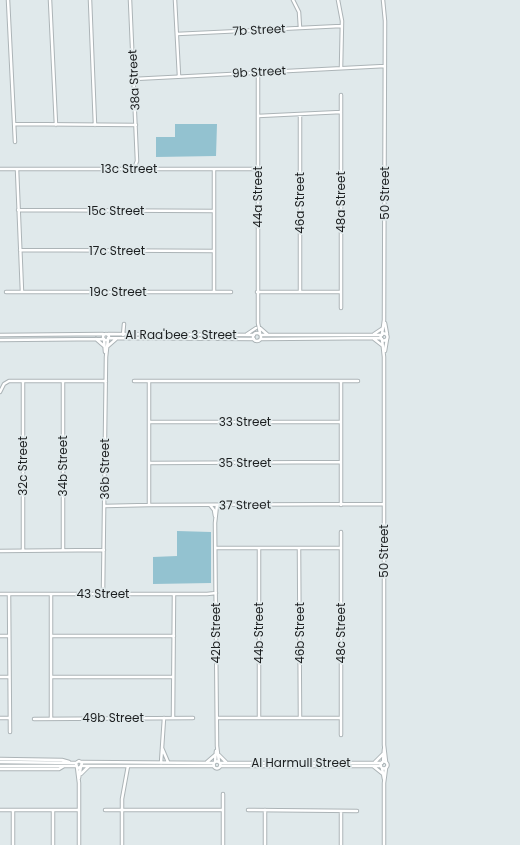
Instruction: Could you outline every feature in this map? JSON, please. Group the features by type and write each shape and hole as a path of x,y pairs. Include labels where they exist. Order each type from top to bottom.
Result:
{"street":[{"path":"8,0 15,142"},
{"path":"50,0 56,125"},
{"path":"90,0 95,125"},
{"name":"38a Street","path":"130,0 138,161 142,169"},
{"path":"176,0 179,76"},
{"path":"293,0 299,12 300,28"},
{"path":"338,0 341,11 342,26 342,68"},
{"name":"50 Street","path":"383,0 385,21 385,66 384,320 382,334 384,357 384,745 382,764 384,783"},
{"name":"7b Street","path":"177,34 342,26"},
{"name":"9b Street","path":"134,78 385,66"},
{"name":"44a Street","path":"254,336 258,323 258,72"},
{"name":"48a Street","path":"341,95 341,308"},
{"path":"258,116 341,112"},
{"name":"46a Street","path":"300,114 300,292"},
{"path":"14,124 136,125"},
{"name":"38a Street","path":"134,169 138,161"},
{"name":"13c Street","path":"0,168 258,169"},
{"path":"17,168 22,292"},
{"path":"214,169 214,292"},
{"name":"15c Street","path":"18,210 214,211"},
{"name":"17c Street","path":"20,250 214,251"},
{"name":"19c Street","path":"6,292 231,292"},
{"path":"258,292 341,292"},
{"name":"50 Street","path":"384,320 387,335 384,357"},
{"path":"123,335 124,324"},
{"path":"372,337 383,327"},
{"path":"246,335 257,328 269,335"},
{"name":"44a Street","path":"257,328 260,336"},
{"path":"0,335 103,334"},
{"name":"Al Raa'bee 3 Street","path":"103,334 254,336"},
{"name":"36b Street","path":"103,334 106,347"},
{"name":"36b Street","path":"104,594 106,347 108,334"},
{"path":"254,336 372,337 382,334 387,335"},
{"path":"254,336 257,341 260,336"},
{"name":"Al Raa'bee 3 Street","path":"103,339 254,336"},
{"path":"260,336 372,337 387,339"},
{"path":"372,337 383,346"},
{"path":"93,338 106,347 117,338"},
{"path":"0,340 103,339"},
{"path":"0,392 4,384 9,381 106,381"},
{"name":"32c Street","path":"23,381 23,550"},
{"name":"34b Street","path":"63,381 63,550"},
{"path":"134,381 358,381"},
{"path":"149,381 149,505"},
{"path":"341,381 341,505"},
{"name":"33 Street","path":"149,422 341,422"},
{"name":"35 Street","path":"149,463 341,462"},
{"name":"37 Street","path":"105,505 384,505"},
{"name":"42b Street","path":"210,505 214,510 216,520"},
{"name":"42b Street","path":"217,505 217,754 219,763"},
{"name":"48c Street","path":"341,532 341,735"},
{"path":"216,548 341,548"},
{"name":"44b Street","path":"259,548 259,718"},
{"name":"46b Street","path":"300,548 300,718"},
{"path":"0,551 104,550"},
{"name":"43 Street","path":"0,594 216,594"},
{"path":"9,594 10,732"},
{"path":"51,594 51,719"},
{"path":"173,718 174,594"},
{"path":"0,636 9,636"},
{"path":"51,636 174,636"},
{"path":"0,676 9,677"},
{"path":"51,677 174,677"},
{"path":"0,718 10,718"},
{"path":"161,763 164,718"},
{"name":"49b Street","path":"34,719 193,718"},
{"path":"217,718 341,718"},
{"name":"50 Street","path":"384,745 386,762 388,765 386,768 384,783"},
{"path":"162,748 168,762"},
{"path":"205,762 217,754 227,763"},
{"name":"42b Street","path":"214,763 217,754"},
{"path":"383,754 373,764 383,775"},
{"path":"0,759 62,760 80,768 81,765 168,762 214,763"},
{"path":"0,766 68,766 76,765 79,761 81,765 91,766 128,766 214,763 219,763 217,768 214,763"},
{"path":"0,762 69,762"},
{"path":"386,762 382,764 386,768"},
{"name":"Al Harmull Street","path":"219,763 373,764"},
{"name":"Al Harmull Street","path":"219,763 382,764"},
{"path":"76,765 79,775"},
{"path":"79,845 79,775 81,765"},
{"path":"0,770 59,769 64,766"},
{"path":"68,766 74,769 79,775"},
{"path":"79,775 83,770 91,766"},
{"path":"122,845 122,799 128,766"},
{"path":"384,783 384,845"},
{"path":"223,794 223,845"},
{"path":"0,810 79,810"},
{"path":"13,810 13,845"},
{"path":"53,810 53,845"},
{"path":"106,810 223,810"},
{"path":"248,810 357,811"},
{"path":"265,810 265,845"},
{"path":"341,811 341,845"}],"shaded area":[{"path":"175,124 217,124 216,156 156,157 156,137 175,137"},
{"path":"177,531 211,532 211,583 153,584 153,557 177,556"}]}
